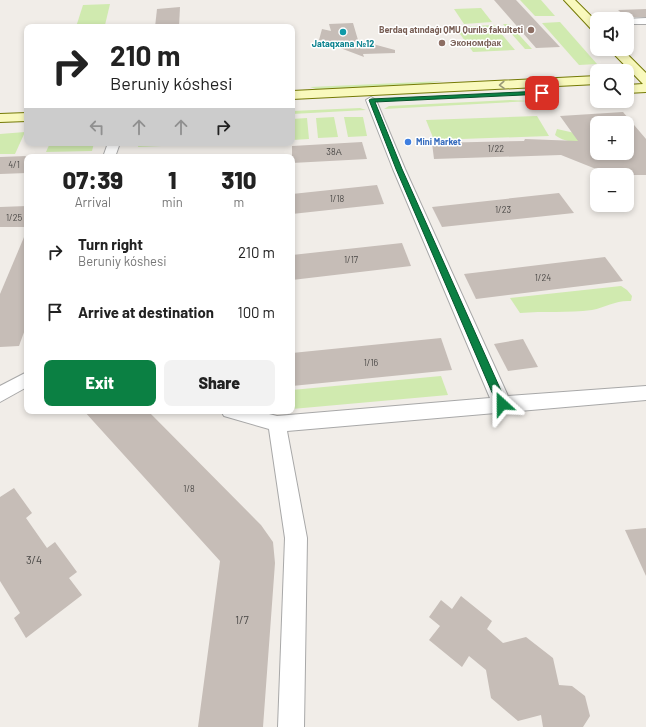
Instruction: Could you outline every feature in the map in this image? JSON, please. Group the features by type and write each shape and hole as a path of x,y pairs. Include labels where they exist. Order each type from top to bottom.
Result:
{"street":[{"path":"569,0 590,20"},
{"path":"634,21 646,21"},
{"path":"622,56 645,81"},
{"path":"634,79 645,81"},
{"path":"295,95 590,80"},
{"path":"634,86 645,81"},
{"path":"295,104 590,90"},
{"path":"371,100 402,175 502,404"},
{"path":"0,108 24,107"},
{"path":"0,118 24,117"},
{"path":"0,396 24,381"},
{"path":"241,414 277,424 502,404 646,394"},
{"path":"277,424 296,538 291,727"}],"green space":[{"path":"520,0 541,0 555,16 535,16"},
{"path":"110,4 105,24 77,24 83,5"},
{"path":"481,8 492,22 464,24 454,9"},
{"path":"560,22 597,64 579,65 542,23"},
{"path":"503,24 509,24 532,49 525,49"},
{"path":"494,25 515,50 473,52 455,27"},
{"path":"443,81 424,84 319,90 310,87"},
{"path":"510,100 532,101 384,109 389,106"},
{"path":"360,108 366,110 295,114 295,111"},
{"path":"537,116 549,136 434,140 426,120"},
{"path":"334,117 338,137 318,138 316,118"},
{"path":"344,117 363,117 367,136 348,137"},
{"path":"307,118 309,139 295,140 295,119"},
{"path":"557,129 590,136 590,139 570,141 555,135"},
{"path":"24,132 15,154 0,154 0,134"},
{"path":"49,146 93,146 92,151 46,152"},
{"path":"138,146 162,146 138,147"},
{"path":"621,286 632,296 631,301 616,303 592,310 520,313 510,298"},
{"path":"441,376 448,395 295,409 295,390"}],"building":[{"path":"494,0 516,0 560,47 536,48"},
{"path":"180,7 179,24 155,24 157,9"},
{"path":"646,9 646,17 634,17 634,12 620,12 618,10"},
{"name":"Jataqxana №12","path":"353,23 358,40 395,50 395,53 363,54 364,57 319,40 322,29 331,31 329,24"},
{"path":"623,112 626,116 590,116 590,160 634,160 634,125 646,139 646,175 634,175 634,168 594,168 561,155 434,159 432,143 524,141 525,139 578,141 560,116"},
{"path":"362,142 367,159 295,163 295,154 292,154 292,146"},
{"path":"24,156 24,173 0,174 0,157"},
{"path":"377,185 384,204 295,214 295,194"},
{"path":"559,193 574,213 442,227 432,207"},
{"path":"24,206 24,227 0,227 0,207"},
{"path":"24,237 24,332 19,346 0,347 0,294"},
{"path":"402,243 411,266 295,280 295,255"},
{"path":"605,257 623,281 476,299 464,274"},
{"path":"441,338 452,370 295,386 295,353"},
{"path":"523,339 538,367 508,371 494,344"},
{"path":"87,414 151,414 261,525 273,542 275,563 263,727 198,727 220,561"},
{"path":"14,488 32,513 26,518 47,548 55,542 77,572 69,578 82,595 26,638 14,618 20,613 0,581 0,497"},
{"path":"646,528 646,576 625,530"},
{"path":"461,596 492,621 487,629 503,643 526,637 553,658 559,685 572,686 585,696 590,716 583,727 543,727 541,715 518,721 491,698 486,670 469,656 462,667 429,640 440,626 429,617 441,600 452,609"}],"place":[{"name":"Berdaq atındaǵı QMU Qurılıs fakulteti","path":"531,30"},
{"name":"Jataqxana №12","path":"343,32"},
{"name":"Экономфак","path":"442,43"},
{"name":"Mini Market","path":"408,142"}],"route":[{"path":"502,404 399,169 371,100 542,93"}]}
